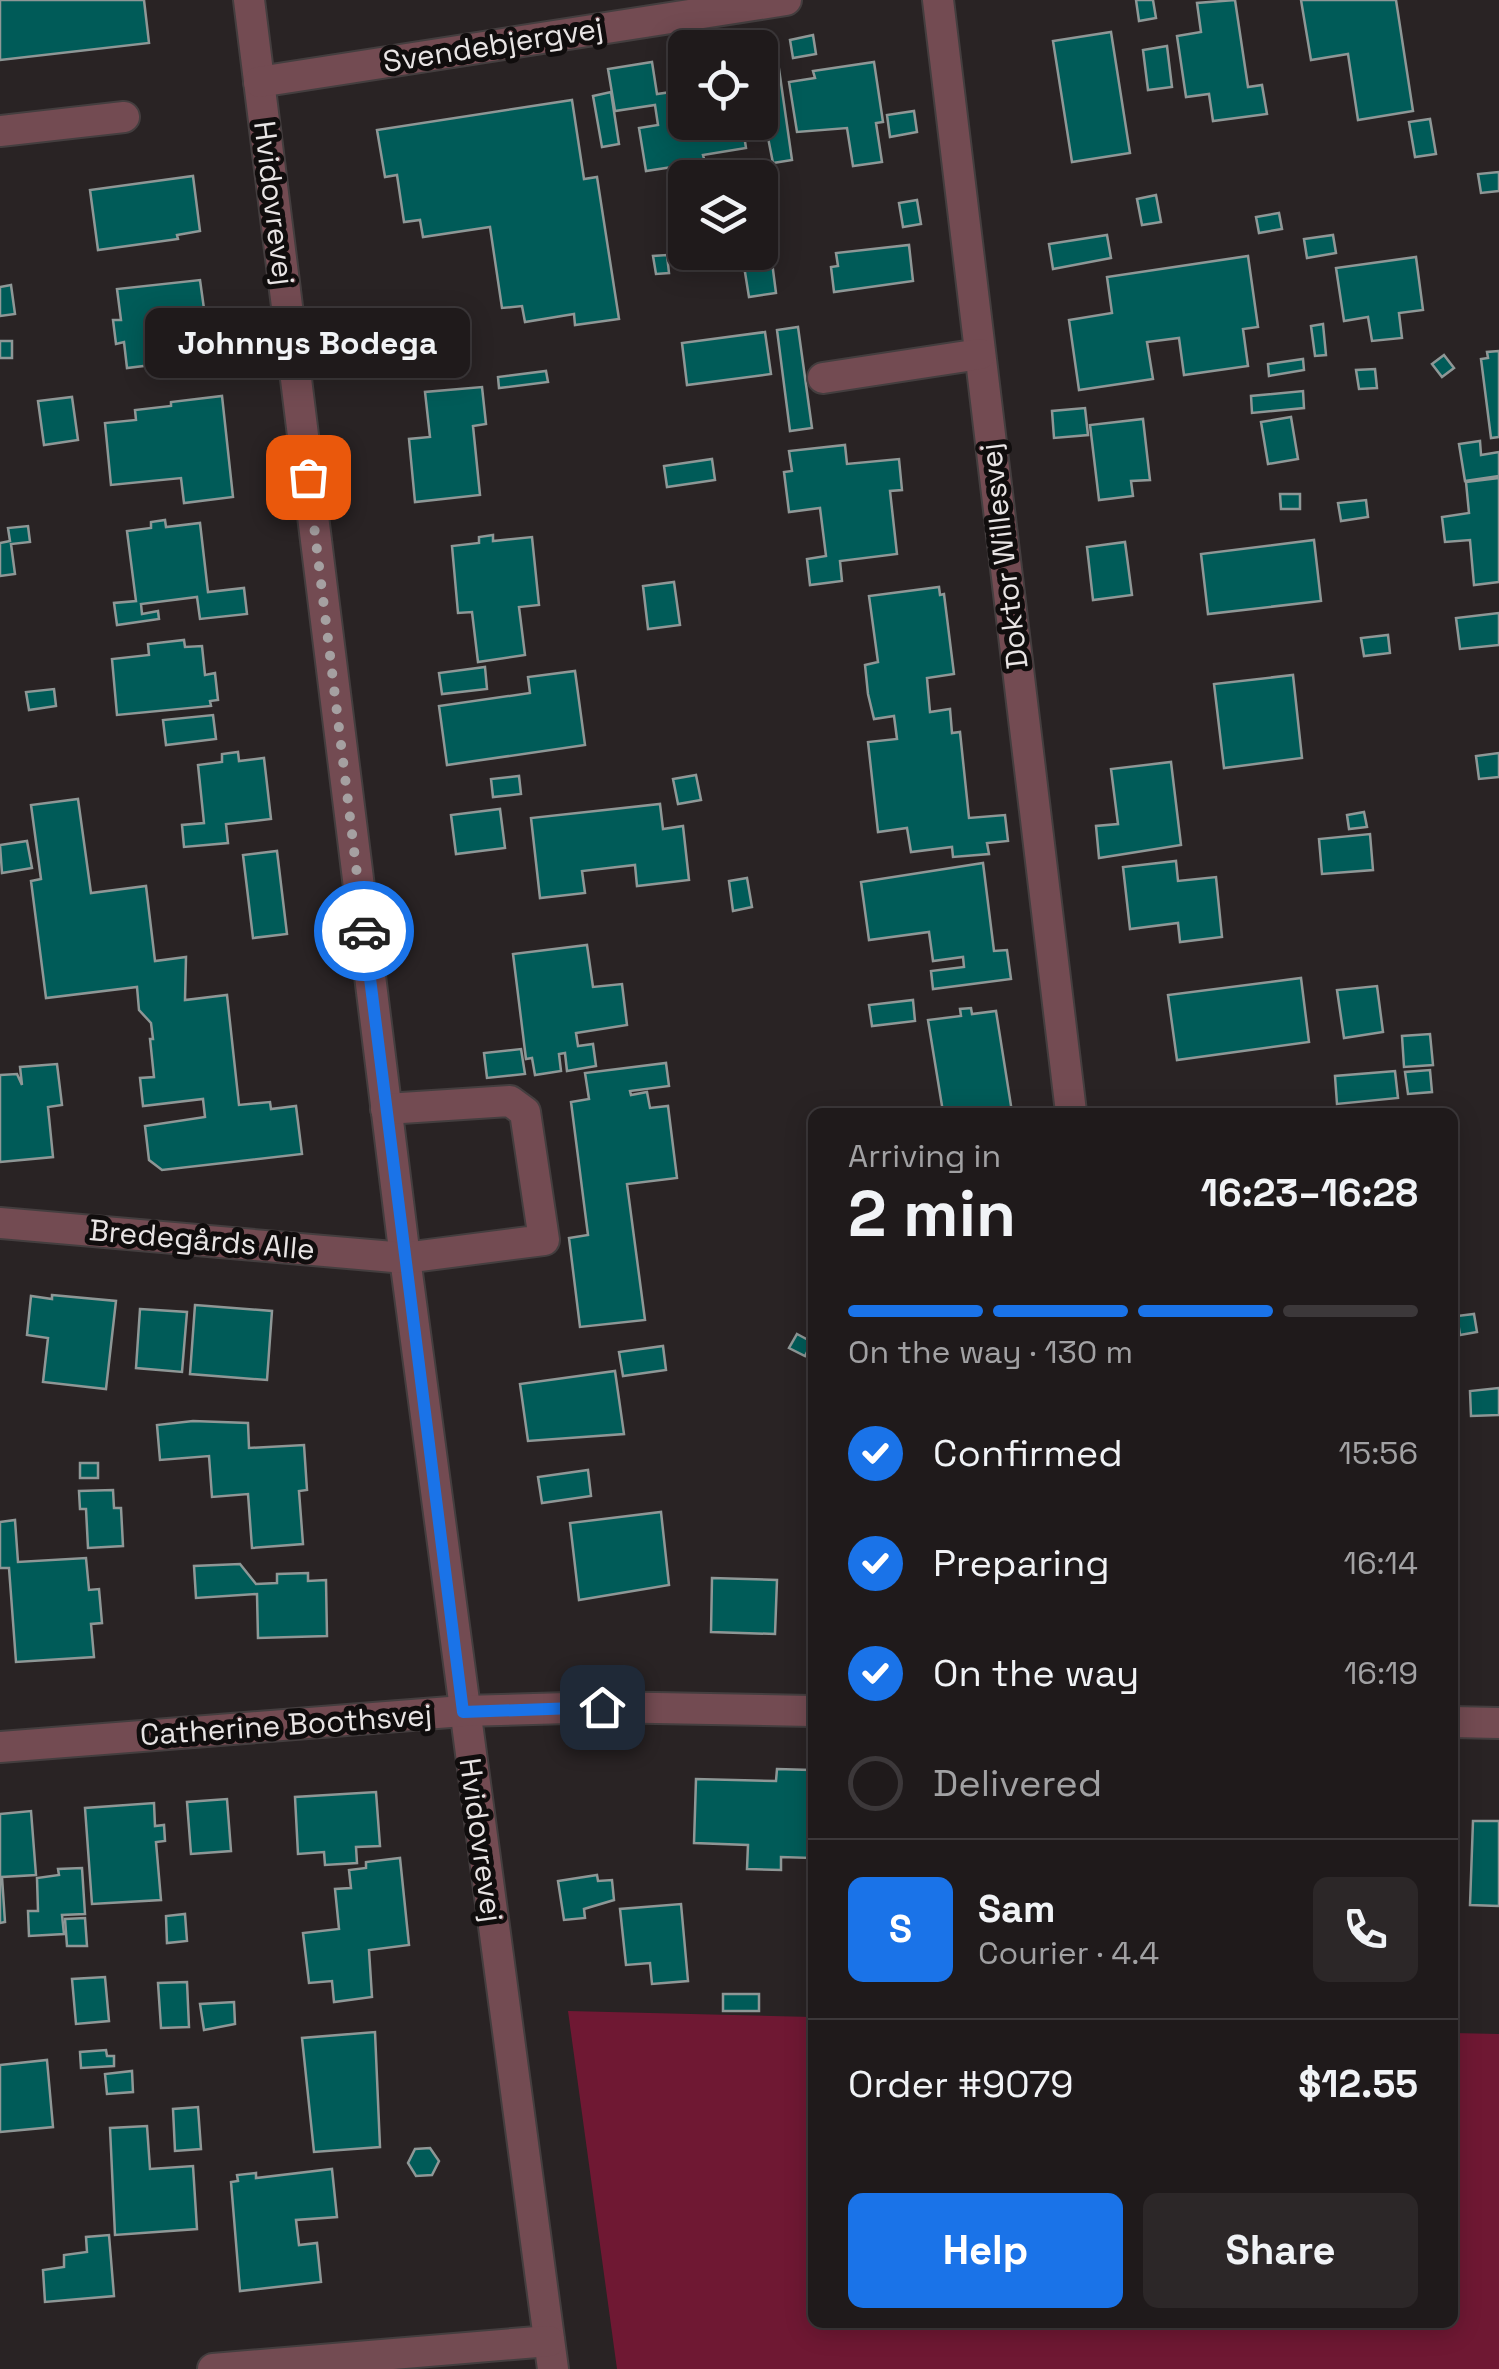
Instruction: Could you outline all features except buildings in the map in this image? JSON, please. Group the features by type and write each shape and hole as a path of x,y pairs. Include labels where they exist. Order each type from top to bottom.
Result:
{"street":[{"name":"Hvidovrevej","path":"248,0 463,1712 551,2355"},
{"name":"Svendebjergvej","path":"259,82 786,0"},
{"name":"Doktor Willesvej","path":"938,0 1071,1108"},
{"path":"0,131 124,117"},
{"path":"823,378 980,354"},
{"name":"Bredegårds Alle","path":"0,1222 405,1258 544,1240 524,1112 510,1101 386,1109"},
{"name":"Catherine Boothsvej","path":"0,1748 463,1712 602,1707 808,1711"},
{"path":"1458,1722 1499,1723"},
{"path":"213,2369 551,2355"}],"shaded area":[{"path":"568,2011 808,2017 808,2328 1458,2328 1458,2033 1499,2034 1499,2369 617,2369"}],"way so far":[{"path":"308,477 364,931"}],"place":[{"name":"Johnnys Bodega","path":"308,477"}],"route":[{"path":"364,931 463,1712 602,1707"}]}
